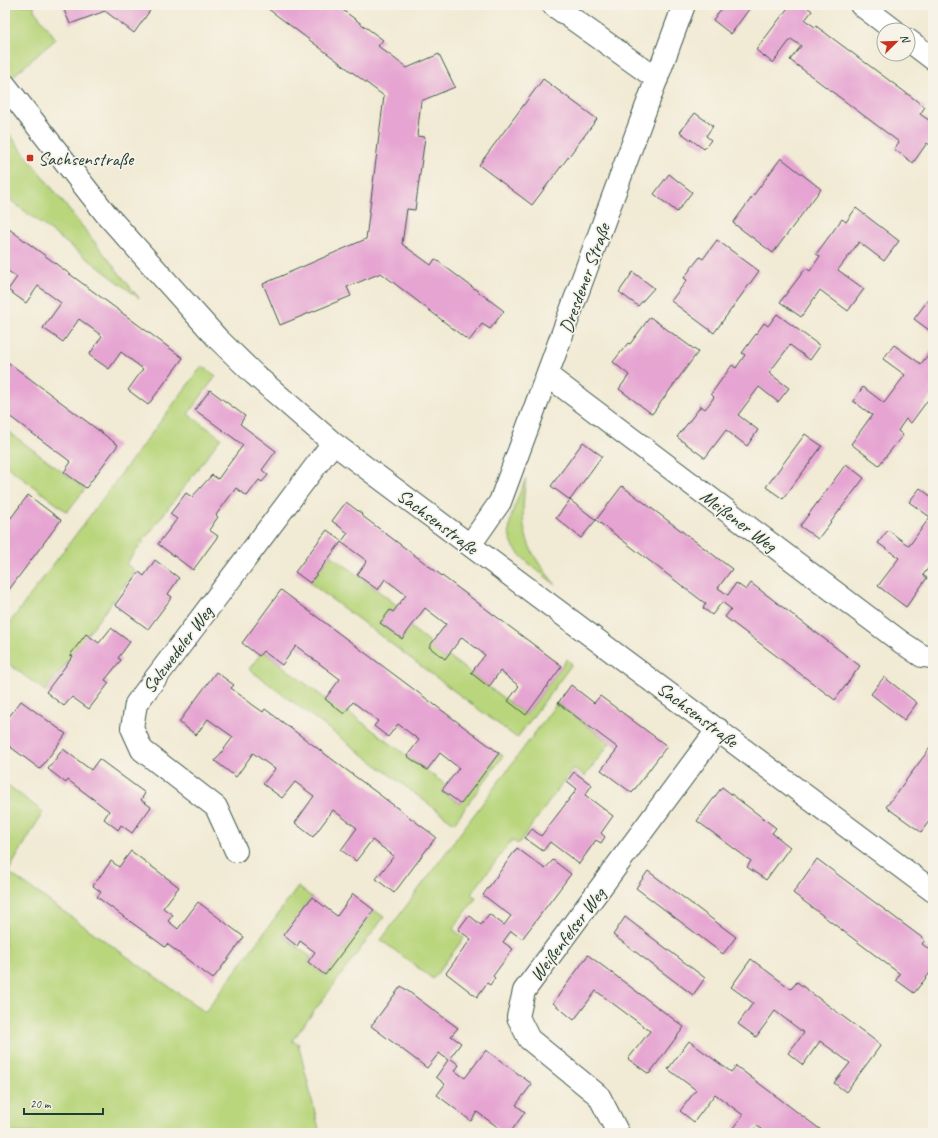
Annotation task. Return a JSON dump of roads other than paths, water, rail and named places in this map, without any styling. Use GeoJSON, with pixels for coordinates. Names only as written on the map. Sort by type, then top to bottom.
{"type":"FeatureCollection","features":[{"type":"Feature","properties":{"kind":"street"},"geometry":{"type":"LineString","coordinates":[[553,5],[657,79]]}},
{"type":"Feature","properties":{"kind":"street","name":"Dresdener Straße"},"geometry":{"type":"LineString","coordinates":[[470,544],[500,502],[684,5]]}},
{"type":"Feature","properties":{"kind":"street"},"geometry":{"type":"LineString","coordinates":[[861,5],[883,22]]}},
{"type":"Feature","properties":{"kind":"street"},"geometry":{"type":"LineString","coordinates":[[916,46],[933,59]]}},
{"type":"Feature","properties":{"kind":"street","name":"Sachsenstraße"},"geometry":{"type":"LineString","coordinates":[[5,85],[106,214],[218,339],[254,374],[333,443],[933,891]]}},
{"type":"Feature","properties":{"kind":"street","name":"Meißener Weg"},"geometry":{"type":"LineString","coordinates":[[548,375],[901,642],[922,656],[933,657]]}},
{"type":"Feature","properties":{"kind":"street","name":"Salzwedeler Weg"},"geometry":{"type":"LineString","coordinates":[[236,851],[216,807],[142,750],[132,728],[136,704],[333,443]]}},
{"type":"Feature","properties":{"kind":"street","name":"Weißenfelser Weg"},"geometry":{"type":"LineString","coordinates":[[618,1133],[599,1096],[529,1039],[518,1017],[524,991],[718,729]]}},
{"type":"Feature","properties":{"kind":"place","name":"Sachsenstraße"},"geometry":{"type":"Point","coordinates":[30,158]}}]}
